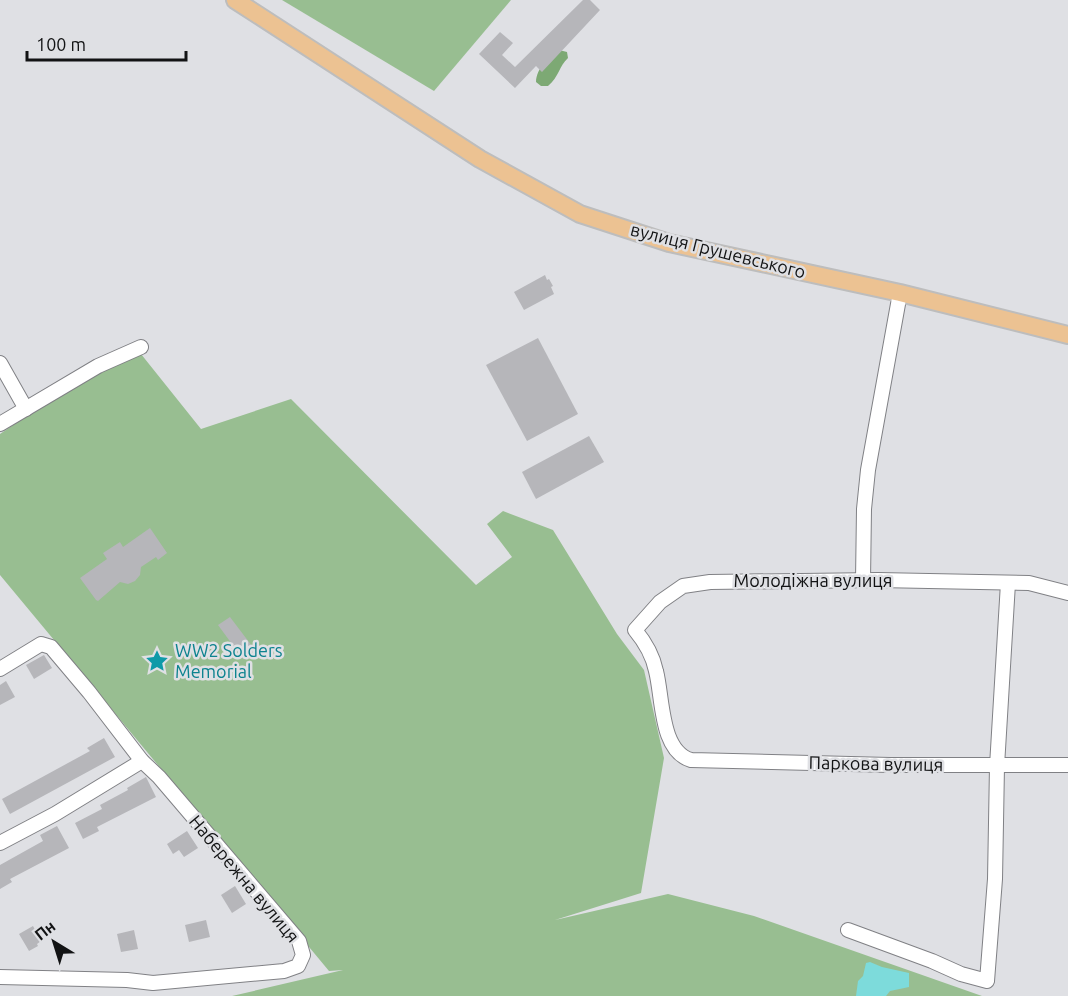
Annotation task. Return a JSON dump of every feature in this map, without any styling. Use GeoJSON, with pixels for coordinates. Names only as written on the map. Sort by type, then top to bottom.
{"type":"FeatureCollection","features":[{"type":"Feature","properties":{"kind":"main road","name":"вулиця Грушевського"},"geometry":{"type":"LineString","coordinates":[[235,0],[480,159],[580,214],[669,243],[900,293],[1068,335]]}},
{"type":"Feature","properties":{"kind":"street"},"geometry":{"type":"LineString","coordinates":[[862,580],[864,509],[868,470],[900,293]]}},
{"type":"Feature","properties":{"kind":"street"},"geometry":{"type":"LineString","coordinates":[[0,424],[98,366],[141,347]]}},
{"type":"Feature","properties":{"kind":"street"},"geometry":{"type":"LineString","coordinates":[[0,363],[26,408]]}},
{"type":"Feature","properties":{"kind":"street","name":"Молодіжна вулиця"},"geometry":{"type":"LineString","coordinates":[[685,758],[679,755],[670,740],[656,669],[645,641],[635,630],[660,602],[683,586],[710,582],[862,580],[1029,583],[1068,593]]}},
{"type":"Feature","properties":{"kind":"street"},"geometry":{"type":"LineString","coordinates":[[848,930],[961,974],[987,981],[995,879],[997,766],[1008,583]]}},
{"type":"Feature","properties":{"kind":"street"},"geometry":{"type":"LineString","coordinates":[[0,669],[41,644],[51,647],[142,761],[55,814],[0,843]]}},
{"type":"Feature","properties":{"kind":"street","name":"Паркова вулиця"},"geometry":{"type":"LineString","coordinates":[[685,758],[890,765],[1068,765]]}},
{"type":"Feature","properties":{"kind":"street","name":"Набережна вулиця"},"geometry":{"type":"LineString","coordinates":[[0,977],[127,980],[153,983],[284,971],[298,966],[303,955],[299,941],[159,777],[142,761]]}},
{"type":"Feature","properties":{"kind":"green space"},"geometry":{"type":"Polygon","coordinates":[[[282,0],[511,0],[434,91],[282,0]]]}},
{"type":"Feature","properties":{"kind":"green space"},"geometry":{"type":"Polygon","coordinates":[[[559,50],[567,52],[568,58],[552,83],[548,86],[541,86],[536,82],[538,72],[547,59],[559,50]]]}},
{"type":"Feature","properties":{"kind":"green space"},"geometry":{"type":"Polygon","coordinates":[[[141,354],[201,429],[291,399],[476,585],[512,557],[487,524],[503,511],[553,530],[617,634],[644,670],[664,758],[641,893],[555,920],[668,894],[754,916],[982,996],[232,996],[343,970],[329,971],[0,575],[0,434],[87,375],[141,354]]]}},
{"type":"Feature","properties":{"kind":"water"},"geometry":{"type":"Polygon","coordinates":[[[870,962],[909,973],[909,987],[890,991],[886,996],[856,996],[858,981],[863,976],[866,963],[870,962]]]}},
{"type":"Feature","properties":{"kind":"building"},"geometry":{"type":"Polygon","coordinates":[[[583,0],[590,0],[600,10],[542,72],[536,66],[515,88],[479,54],[500,32],[513,43],[502,55],[515,67],[583,0]]]}},
{"type":"Feature","properties":{"kind":"building"},"geometry":{"type":"Polygon","coordinates":[[[545,275],[553,286],[551,287],[554,294],[524,310],[514,292],[545,275]]]}},
{"type":"Feature","properties":{"kind":"building"},"geometry":{"type":"Polygon","coordinates":[[[538,338],[578,414],[527,441],[486,365],[538,338]]]}},
{"type":"Feature","properties":{"kind":"building"},"geometry":{"type":"Polygon","coordinates":[[[589,436],[604,462],[536,499],[522,472],[589,436]]]}},
{"type":"Feature","properties":{"kind":"building"},"geometry":{"type":"Polygon","coordinates":[[[150,528],[167,553],[158,560],[156,557],[141,567],[140,575],[135,581],[128,584],[120,582],[98,601],[96,600],[80,578],[107,559],[103,553],[120,542],[123,547],[150,528]]]}},
{"type":"Feature","properties":{"kind":"building"},"geometry":{"type":"Polygon","coordinates":[[[230,617],[255,650],[243,659],[218,625],[230,617]]]}},
{"type":"Feature","properties":{"kind":"building"},"geometry":{"type":"Polygon","coordinates":[[[44,655],[52,668],[34,679],[26,665],[44,655]]]}},
{"type":"Feature","properties":{"kind":"building"},"geometry":{"type":"Polygon","coordinates":[[[6,681],[15,697],[0,705],[0,685],[6,681]]]}},
{"type":"Feature","properties":{"kind":"building"},"geometry":{"type":"Polygon","coordinates":[[[104,738],[115,757],[10,814],[2,799],[90,751],[87,748],[104,738]]]}},
{"type":"Feature","properties":{"kind":"building"},"geometry":{"type":"Polygon","coordinates":[[[146,777],[156,797],[97,827],[99,831],[83,839],[75,823],[102,809],[100,805],[146,777]]]}},
{"type":"Feature","properties":{"kind":"building"},"geometry":{"type":"Polygon","coordinates":[[[57,826],[69,848],[10,879],[12,882],[0,889],[0,865],[43,841],[40,835],[57,826]]]}},
{"type":"Feature","properties":{"kind":"building"},"geometry":{"type":"Polygon","coordinates":[[[187,831],[198,848],[184,857],[179,850],[173,854],[167,844],[187,831]]]}},
{"type":"Feature","properties":{"kind":"building"},"geometry":{"type":"Polygon","coordinates":[[[235,886],[246,904],[232,913],[221,895],[235,886]]]}},
{"type":"Feature","properties":{"kind":"building"},"geometry":{"type":"Polygon","coordinates":[[[206,920],[210,937],[189,942],[185,925],[206,920]]]}},
{"type":"Feature","properties":{"kind":"building"},"geometry":{"type":"Polygon","coordinates":[[[33,926],[41,941],[37,944],[38,946],[29,951],[19,934],[33,926]]]}},
{"type":"Feature","properties":{"kind":"building"},"geometry":{"type":"Polygon","coordinates":[[[134,930],[138,949],[121,952],[117,934],[134,930]]]}},
{"type":"Feature","properties":{"kind":"place","name":"WW2 Solders Memorial"},"geometry":{"type":"Point","coordinates":[157,661]}}]}
